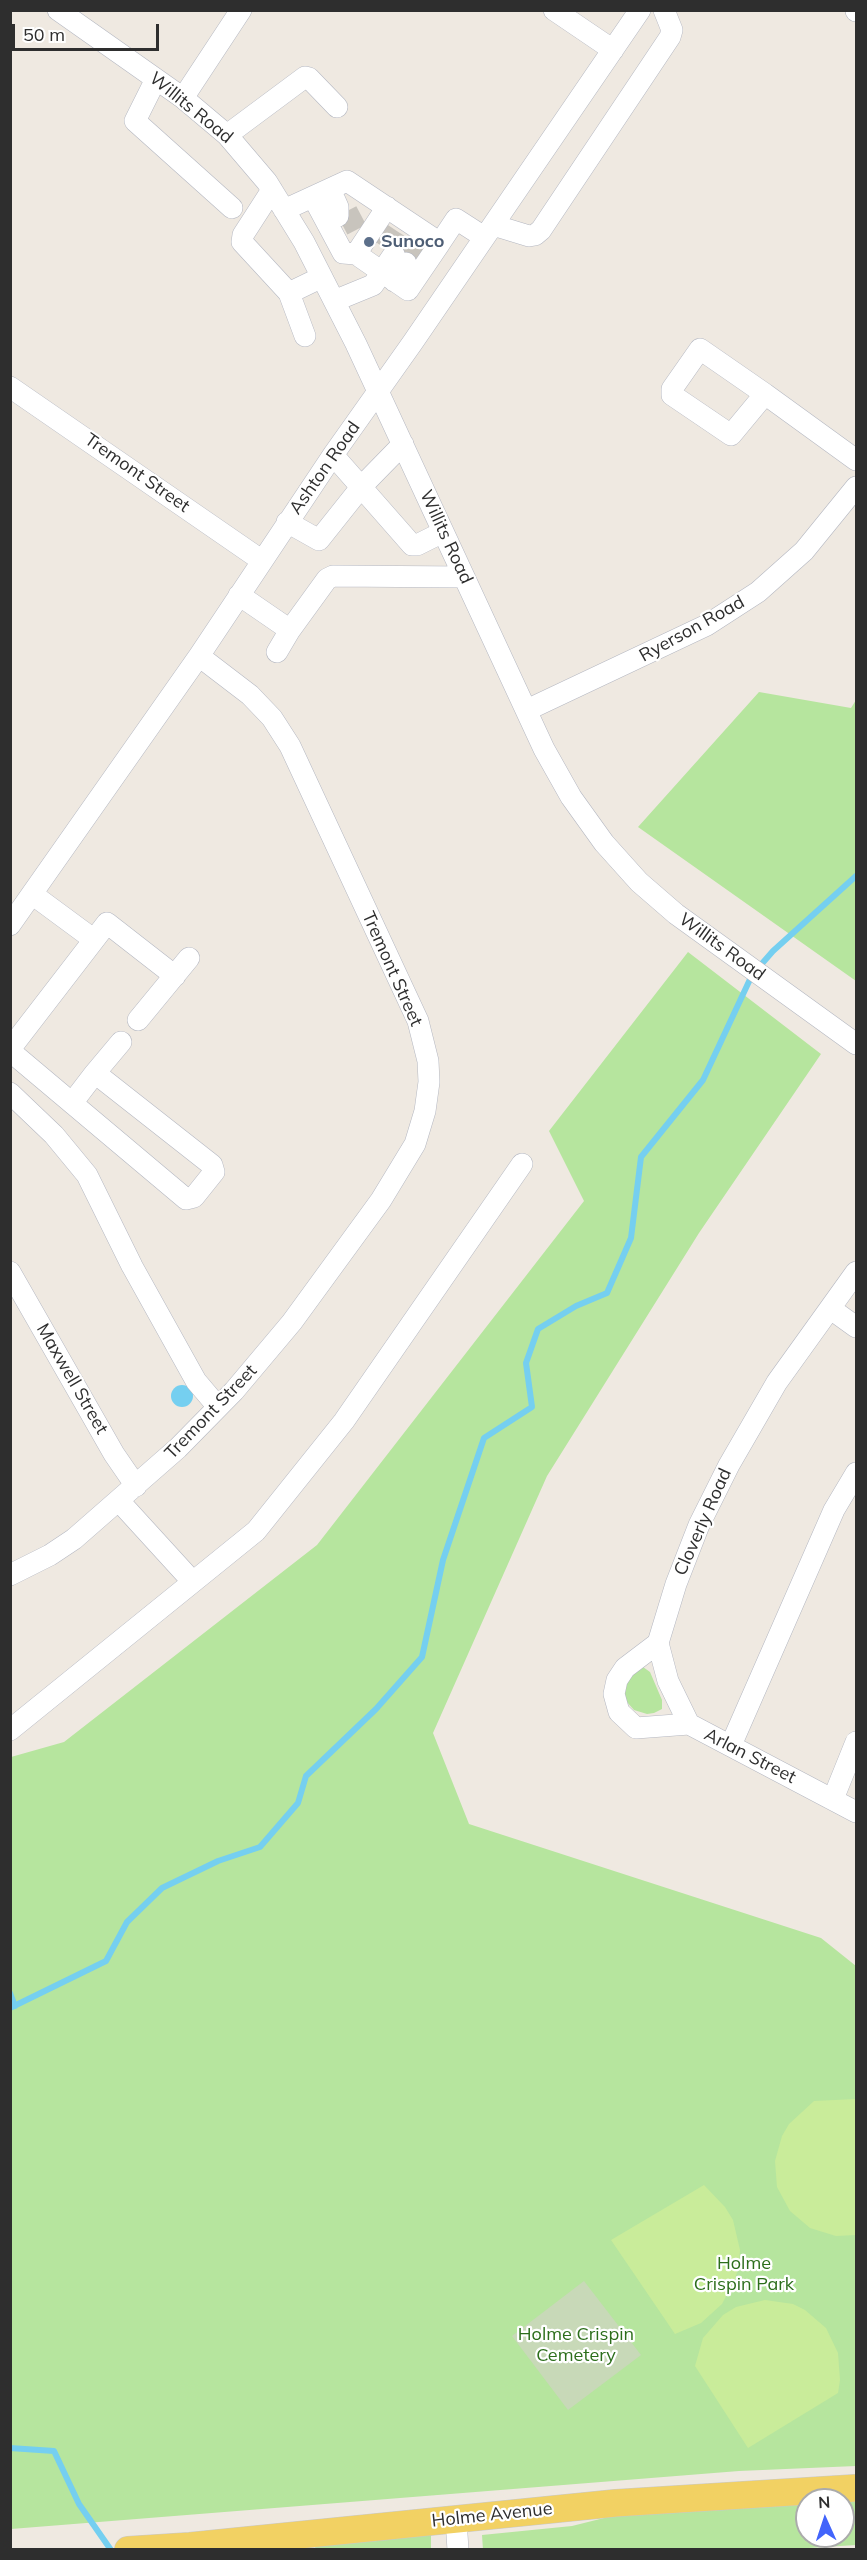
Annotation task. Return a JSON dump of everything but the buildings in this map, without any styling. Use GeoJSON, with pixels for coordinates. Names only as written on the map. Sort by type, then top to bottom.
{"type":"FeatureCollection","features":[{"type":"Feature","properties":{"kind":"main road","name":"Holme Avenue"},"geometry":{"type":"LineString","coordinates":[[128,2550],[190,2546],[616,2504],[856,2488]]}},
{"type":"Feature","properties":{"kind":"street","name":"Willits Road"},"geometry":{"type":"LineString","coordinates":[[58,10],[156,78],[227,135],[272,190],[322,277],[378,391],[526,710],[571,797],[604,843],[646,889],[676,914],[856,1044]]}},
{"type":"Feature","properties":{"kind":"street"},"geometry":{"type":"LineString","coordinates":[[183,98],[241,10]]}},
{"type":"Feature","properties":{"kind":"street","name":"Ashton Road"},"geometry":{"type":"LineString","coordinates":[[10,925],[199,656],[261,560],[640,10]]}},
{"type":"Feature","properties":{"kind":"street"},"geometry":{"type":"LineString","coordinates":[[334,301],[373,285],[376,257],[411,228],[456,219],[489,231],[536,235],[670,37],[672,30],[664,10]]}},
{"type":"Feature","properties":{"kind":"street"},"geometry":{"type":"LineString","coordinates":[[557,11],[613,50]]}},
{"type":"Feature","properties":{"kind":"street"},"geometry":{"type":"LineString","coordinates":[[227,135],[305,77],[309,78],[338,106]]}},
{"type":"Feature","properties":{"kind":"street"},"geometry":{"type":"LineString","coordinates":[[156,78],[135,121],[232,208]]}},
{"type":"Feature","properties":{"kind":"street"},"geometry":{"type":"LineString","coordinates":[[411,228],[347,181],[333,204],[343,253],[376,257],[436,309]]}},
{"type":"Feature","properties":{"kind":"street"},"geometry":{"type":"LineString","coordinates":[[272,190],[243,234],[242,242],[289,293],[305,336]]}},
{"type":"Feature","properties":{"kind":"street"},"geometry":{"type":"LineString","coordinates":[[284,210],[333,204]]}},
{"type":"Feature","properties":{"kind":"street"},"geometry":{"type":"LineString","coordinates":[[376,257],[411,228]]}},
{"type":"Feature","properties":{"kind":"street"},"geometry":{"type":"LineString","coordinates":[[289,293],[322,277]]}},
{"type":"Feature","properties":{"kind":"street","name":"Tremont Street"},"geometry":{"type":"LineString","coordinates":[[10,387],[261,560]]}},
{"type":"Feature","properties":{"kind":"street"},"geometry":{"type":"LineString","coordinates":[[765,394],[856,460]]}},
{"type":"Feature","properties":{"kind":"street"},"geometry":{"type":"LineString","coordinates":[[287,522],[319,540],[362,486],[403,444]]}},
{"type":"Feature","properties":{"kind":"street"},"geometry":{"type":"LineString","coordinates":[[333,455],[412,545],[417,545],[443,532]]}},
{"type":"Feature","properties":{"kind":"street","name":"Ryerson Road"},"geometry":{"type":"LineString","coordinates":[[526,710],[706,625],[758,592],[804,551],[856,487]]}},
{"type":"Feature","properties":{"kind":"street"},"geometry":{"type":"LineString","coordinates":[[277,652],[327,579],[333,576],[464,577]]}},
{"type":"Feature","properties":{"kind":"street"},"geometry":{"type":"LineString","coordinates":[[239,595],[290,630]]}},
{"type":"Feature","properties":{"kind":"street","name":"Tremont Street"},"geometry":{"type":"LineString","coordinates":[[10,1575],[50,1555],[74,1539],[178,1448],[218,1407],[292,1322],[381,1200],[415,1144],[425,1111],[429,1082],[428,1061],[418,1022],[290,746],[272,718],[250,695],[199,656]]}},
{"type":"Feature","properties":{"kind":"street"},"geometry":{"type":"LineString","coordinates":[[32,894],[93,939]]}},
{"type":"Feature","properties":{"kind":"street"},"geometry":{"type":"LineString","coordinates":[[95,1073],[212,1165],[213,1172],[194,1197],[186,1199],[10,1051],[104,924],[111,924],[175,976]]}},
{"type":"Feature","properties":{"kind":"street"},"geometry":{"type":"LineString","coordinates":[[138,1020],[189,958]]}},
{"type":"Feature","properties":{"kind":"street"},"geometry":{"type":"LineString","coordinates":[[72,1102],[121,1042]]}},
{"type":"Feature","properties":{"kind":"street"},"geometry":{"type":"LineString","coordinates":[[10,1094],[54,1135],[87,1175],[132,1266],[196,1381],[218,1407]]}},
{"type":"Feature","properties":{"kind":"street"},"geometry":{"type":"LineString","coordinates":[[10,1730],[256,1531],[337,1431],[522,1164]]}},
{"type":"Feature","properties":{"kind":"street","name":"Maxwell Street"},"geometry":{"type":"LineString","coordinates":[[10,1272],[114,1454],[136,1485]]}},
{"type":"Feature","properties":{"kind":"street","name":"Cloverly Road"},"geometry":{"type":"LineString","coordinates":[[658,1643],[676,1584],[699,1525],[729,1465],[777,1382],[856,1272]]}},
{"type":"Feature","properties":{"kind":"street"},"geometry":{"type":"LineString","coordinates":[[831,1309],[856,1327]]}},
{"type":"Feature","properties":{"kind":"street"},"geometry":{"type":"LineString","coordinates":[[731,1745],[829,1520],[856,1473]]}},
{"type":"Feature","properties":{"kind":"street"},"geometry":{"type":"LineString","coordinates":[[119,1501],[192,1581]]}},
{"type":"Feature","properties":{"kind":"street"},"geometry":{"type":"LineString","coordinates":[[658,1643],[625,1668],[617,1680],[614,1694],[619,1712],[636,1728],[689,1724]]}},
{"type":"Feature","properties":{"kind":"street","name":"Arlan Street"},"geometry":{"type":"LineString","coordinates":[[658,1643],[668,1680],[689,1724],[856,1812]]}},
{"type":"Feature","properties":{"kind":"street"},"geometry":{"type":"LineString","coordinates":[[832,1799],[856,1742]]}},
{"type":"Feature","properties":{"kind":"street"},"geometry":{"type":"LineString","coordinates":[[456,2519],[458,2550]]}},
{"type":"Feature","properties":{"kind":"green space"},"geometry":{"type":"Polygon","coordinates":[[[759,692],[851,708],[856,700],[856,981],[638,827],[759,692]]]}},
{"type":"Feature","properties":{"kind":"green space","name":"Holme Crispin Park"},"geometry":{"type":"Polygon","coordinates":[[[688,952],[821,1054],[699,1233],[547,1476],[433,1733],[469,1824],[821,1938],[856,1966],[856,2466],[739,2471],[11,2529],[11,1757],[64,1742],[317,1545],[584,1201],[549,1131],[688,952]]]}},
{"type":"Feature","properties":{"kind":"green space"},"geometry":{"type":"Polygon","coordinates":[[[643,1667],[650,1672],[662,1700],[662,1709],[654,1713],[647,1714],[634,1710],[626,1701],[624,1686],[626,1679],[643,1667]]]}},
{"type":"Feature","properties":{"kind":"green space"},"geometry":{"type":"Polygon","coordinates":[[[856,2099],[856,2235],[836,2236],[810,2228],[790,2211],[777,2187],[775,2161],[782,2136],[789,2124],[814,2101],[856,2099]]]}},
{"type":"Feature","properties":{"kind":"green space"},"geometry":{"type":"Polygon","coordinates":[[[704,2185],[725,2207],[733,2220],[740,2250],[739,2265],[735,2279],[722,2304],[701,2323],[675,2334],[611,2240],[704,2185]]]}},
{"type":"Feature","properties":{"kind":"green space","name":"Holme Crispin Cemetery"},"geometry":{"type":"Polygon","coordinates":[[[584,2281],[641,2355],[568,2410],[512,2336],[584,2281]]]}},
{"type":"Feature","properties":{"kind":"green space"},"geometry":{"type":"Polygon","coordinates":[[[765,2300],[793,2304],[805,2310],[826,2328],[838,2353],[840,2380],[838,2393],[748,2448],[695,2366],[703,2338],[723,2315],[736,2307],[765,2300]]]}},
{"type":"Feature","properties":{"kind":"green space"},"geometry":{"type":"Polygon","coordinates":[[[855,2500],[856,2500],[855,2545],[855,2500]]]}},
{"type":"Feature","properties":{"kind":"green space"},"geometry":{"type":"Polygon","coordinates":[[[795,2503],[795,2548],[809,2548],[777,2550],[483,2550],[482,2535],[572,2526],[628,2512],[795,2503]]]}},
{"type":"Feature","properties":{"kind":"green space"},"geometry":{"type":"Polygon","coordinates":[[[431,2531],[431,2549],[316,2549],[313,2543],[431,2531]]]}},
{"type":"Feature","properties":{"kind":"water"},"geometry":{"type":"Polygon","coordinates":[[[182,1385],[190,1388],[193,1396],[190,1404],[182,1407],[174,1404],[171,1396],[174,1388],[182,1385]]]}},
{"type":"Feature","properties":{"kind":"waterway"},"geometry":{"type":"LineString","coordinates":[[10,2008],[106,1961],[127,1922],[162,1888],[218,1861],[260,1847],[298,1803],[306,1776],[376,1709],[422,1657],[443,1560],[484,1438],[532,1407],[526,1363],[538,1329],[576,1306],[607,1293],[631,1238],[641,1157],[703,1080],[752,975],[773,951],[856,876]]}},
{"type":"Feature","properties":{"kind":"waterway"},"geometry":{"type":"LineString","coordinates":[[10,1993],[15,2006]]}},
{"type":"Feature","properties":{"kind":"waterway"},"geometry":{"type":"LineString","coordinates":[[10,2448],[54,2451],[79,2504],[111,2550]]}},
{"type":"Feature","properties":{"kind":"tunnel"},"geometry":{"type":"LineString","coordinates":[[347,211],[359,234]]}},
{"type":"Feature","properties":{"kind":"tunnel"},"geometry":{"type":"LineString","coordinates":[[380,245],[395,223]]}},
{"type":"Feature","properties":{"kind":"tunnel"},"geometry":{"type":"LineString","coordinates":[[394,254],[408,232]]}},
{"type":"Feature","properties":{"kind":"tunnel"},"geometry":{"type":"LineString","coordinates":[[406,263],[421,241]]}},
{"type":"Feature","properties":{"kind":"place","name":"Sunoco"},"geometry":{"type":"Point","coordinates":[369,242]}}]}
